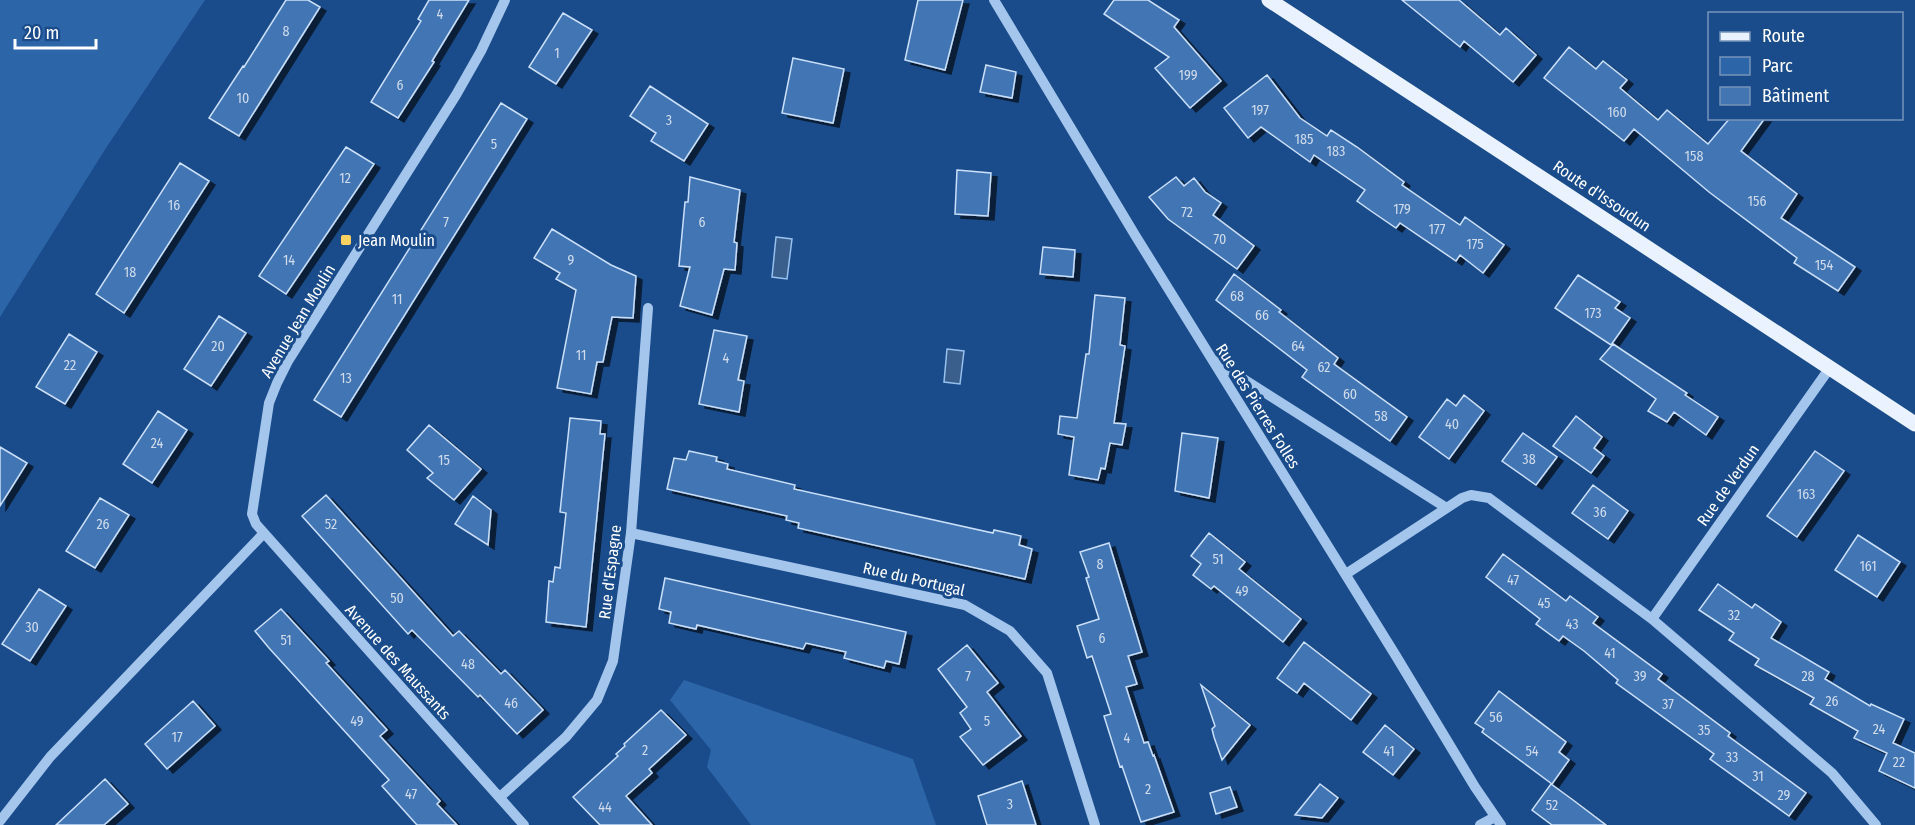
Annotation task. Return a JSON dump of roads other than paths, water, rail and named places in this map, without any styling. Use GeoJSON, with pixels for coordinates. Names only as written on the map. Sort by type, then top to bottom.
{"type":"FeatureCollection","features":[{"type":"Feature","properties":{"kind":"main road","name":"Route d'Issoudun"},"geometry":{"type":"LineString","coordinates":[[1269,0],[1915,424]]}},
{"type":"Feature","properties":{"kind":"street","name":"Avenue Jean Moulin"},"geometry":{"type":"LineString","coordinates":[[253,517],[252,510],[269,403],[277,383],[456,95],[506,0]]}},
{"type":"Feature","properties":{"kind":"street","name":"Rue des Pierres Folles"},"geometry":{"type":"LineString","coordinates":[[994,0],[1498,821]]}},
{"type":"Feature","properties":{"kind":"street","name":"Rue d'Espagne"},"geometry":{"type":"LineString","coordinates":[[500,797],[566,737],[597,700],[613,661],[631,533],[648,308]]}},
{"type":"Feature","properties":{"kind":"street"},"geometry":{"type":"LineString","coordinates":[[1212,358],[1445,507]]}},
{"type":"Feature","properties":{"kind":"street","name":"Rue de Verdun"},"geometry":{"type":"LineString","coordinates":[[1652,619],[1829,369]]}},
{"type":"Feature","properties":{"kind":"street"},"geometry":{"type":"LineString","coordinates":[[1346,574],[1445,507],[1471,495],[1489,498],[1652,619],[1832,773],[1876,825]]}},
{"type":"Feature","properties":{"kind":"street","name":"Avenue des Maussants"},"geometry":{"type":"LineString","coordinates":[[253,517],[256,524],[524,825]]}},
{"type":"Feature","properties":{"kind":"street"},"geometry":{"type":"LineString","coordinates":[[6,825],[0,820],[50,757],[264,533]]}},
{"type":"Feature","properties":{"kind":"street","name":"Rue du Portugal"},"geometry":{"type":"LineString","coordinates":[[631,533],[965,604],[1010,631],[1047,673],[1095,825]]}},
{"type":"Feature","properties":{"kind":"street"},"geometry":{"type":"LineString","coordinates":[[1480,825],[1498,821]]}},
{"type":"Feature","properties":{"kind":"place","name":"Jean Moulin"},"geometry":{"type":"Point","coordinates":[346,240]}}]}
